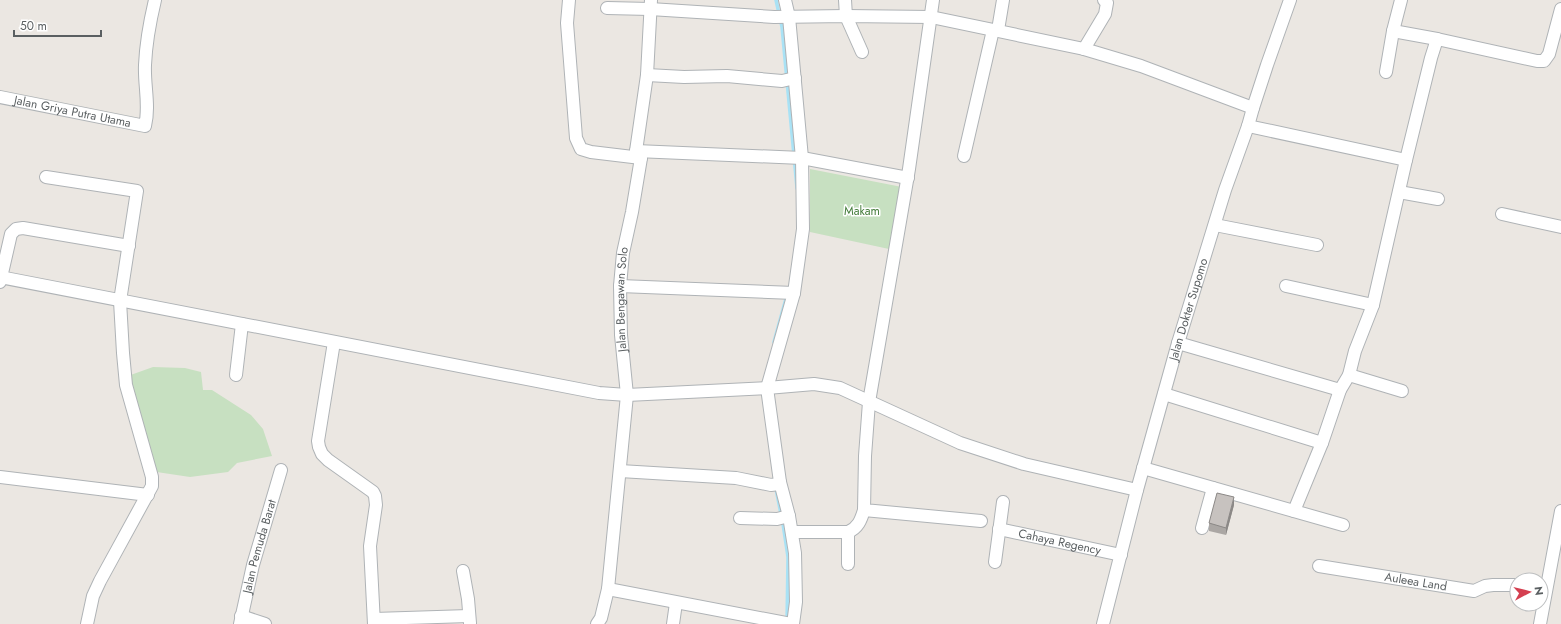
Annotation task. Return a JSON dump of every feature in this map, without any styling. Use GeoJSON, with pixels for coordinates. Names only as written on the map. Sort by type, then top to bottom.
{"type":"FeatureCollection","features":[{"type":"Feature","properties":{"kind":"street","name":"Jalan Griya Putra Utama"},"geometry":{"type":"LineString","coordinates":[[0,98],[144,126],[147,116],[145,81],[146,42],[155,0]]}},
{"type":"Feature","properties":{"kind":"street"},"geometry":{"type":"LineString","coordinates":[[568,0],[566,23],[576,138],[581,149],[591,152],[638,154],[796,158],[908,178]]}},
{"type":"Feature","properties":{"kind":"street"},"geometry":{"type":"LineString","coordinates":[[608,589],[789,624],[796,602],[795,553],[792,532],[783,517],[777,484],[767,388],[790,293],[803,228],[782,17],[785,0]]}},
{"type":"Feature","properties":{"kind":"street"},"geometry":{"type":"LineString","coordinates":[[845,0],[846,16],[862,52]]}},
{"type":"Feature","properties":{"kind":"street"},"geometry":{"type":"LineString","coordinates":[[792,532],[848,532],[857,526],[864,510],[865,456],[869,402],[908,178],[933,0]]}},
{"type":"Feature","properties":{"kind":"street"},"geometry":{"type":"LineString","coordinates":[[964,156],[1003,0]]}},
{"type":"Feature","properties":{"kind":"street","name":"Jalan Dokter Supomo"},"geometry":{"type":"LineString","coordinates":[[1103,624],[1178,343],[1225,190],[1290,0]]}},
{"type":"Feature","properties":{"kind":"street"},"geometry":{"type":"LineString","coordinates":[[1386,72],[1393,31],[1401,0]]}},
{"type":"Feature","properties":{"kind":"street"},"geometry":{"type":"LineString","coordinates":[[1084,49],[1105,14],[1106,1]]}},
{"type":"Feature","properties":{"kind":"street"},"geometry":{"type":"LineString","coordinates":[[607,8],[650,4],[782,17],[931,17],[1084,49],[1141,66],[1252,108]]}},
{"type":"Feature","properties":{"kind":"street","name":"Jalan Bengawan Solo"},"geometry":{"type":"LineString","coordinates":[[597,624],[608,589],[627,395],[620,286],[623,253],[632,212],[647,75],[650,4]]}},
{"type":"Feature","properties":{"kind":"street"},"geometry":{"type":"LineString","coordinates":[[1393,31],[1537,61],[1544,61],[1549,54],[1561,9]]}},
{"type":"Feature","properties":{"kind":"street"},"geometry":{"type":"LineString","coordinates":[[1294,511],[1322,442],[1340,390],[1349,375],[1355,351],[1373,305],[1406,160],[1437,39]]}},
{"type":"Feature","properties":{"kind":"street"},"geometry":{"type":"LineString","coordinates":[[647,75],[684,77],[727,76],[789,79]]}},
{"type":"Feature","properties":{"kind":"street"},"geometry":{"type":"LineString","coordinates":[[1248,126],[1406,160]]}},
{"type":"Feature","properties":{"kind":"street"},"geometry":{"type":"LineString","coordinates":[[46,177],[137,191],[120,301],[122,352],[126,385],[152,477],[152,486],[148,495],[139,507],[100,581],[86,624]]}},
{"type":"Feature","properties":{"kind":"street"},"geometry":{"type":"LineString","coordinates":[[1399,192],[1438,199]]}},
{"type":"Feature","properties":{"kind":"street"},"geometry":{"type":"LineString","coordinates":[[1502,214],[1561,227]]}},
{"type":"Feature","properties":{"kind":"street"},"geometry":{"type":"LineString","coordinates":[[1215,225],[1317,245]]}},
{"type":"Feature","properties":{"kind":"street"},"geometry":{"type":"LineString","coordinates":[[129,246],[27,229],[16,229],[10,234],[0,279],[599,393],[627,395],[767,388],[814,384],[840,388],[960,443],[1024,464],[1138,490]]}},
{"type":"Feature","properties":{"kind":"street"},"geometry":{"type":"LineString","coordinates":[[620,286],[790,293]]}},
{"type":"Feature","properties":{"kind":"street"},"geometry":{"type":"LineString","coordinates":[[1286,286],[1373,305]]}},
{"type":"Feature","properties":{"kind":"street"},"geometry":{"type":"LineString","coordinates":[[236,374],[242,324]]}},
{"type":"Feature","properties":{"kind":"street"},"geometry":{"type":"LineString","coordinates":[[334,342],[320,422],[319,447],[322,454],[328,460],[373,492],[375,496],[376,505],[370,546],[374,622],[469,620],[468,599],[463,571]]}},
{"type":"Feature","properties":{"kind":"street"},"geometry":{"type":"LineString","coordinates":[[1178,343],[1340,390]]}},
{"type":"Feature","properties":{"kind":"street"},"geometry":{"type":"LineString","coordinates":[[1349,375],[1402,391]]}},
{"type":"Feature","properties":{"kind":"street"},"geometry":{"type":"LineString","coordinates":[[1164,394],[1322,442]]}},
{"type":"Feature","properties":{"kind":"street"},"geometry":{"type":"LineString","coordinates":[[1144,468],[1342,526]]}},
{"type":"Feature","properties":{"kind":"street","name":"Jalan Pemuda Barat"},"geometry":{"type":"LineString","coordinates":[[240,620],[258,547],[281,470]]}},
{"type":"Feature","properties":{"kind":"street"},"geometry":{"type":"LineString","coordinates":[[620,471],[736,478],[777,484]]}},
{"type":"Feature","properties":{"kind":"street"},"geometry":{"type":"LineString","coordinates":[[0,477],[148,495]]}},
{"type":"Feature","properties":{"kind":"street"},"geometry":{"type":"LineString","coordinates":[[1202,528],[1213,488]]}},
{"type":"Feature","properties":{"kind":"street"},"geometry":{"type":"LineString","coordinates":[[995,562],[1003,502]]}},
{"type":"Feature","properties":{"kind":"street"},"geometry":{"type":"LineString","coordinates":[[864,510],[981,521]]}},
{"type":"Feature","properties":{"kind":"street"},"geometry":{"type":"LineString","coordinates":[[1547,572],[1561,511]]}},
{"type":"Feature","properties":{"kind":"street"},"geometry":{"type":"LineString","coordinates":[[740,518],[783,517]]}},
{"type":"Feature","properties":{"kind":"street","name":"Cahaya Regency"},"geometry":{"type":"LineString","coordinates":[[999,529],[1121,555]]}},
{"type":"Feature","properties":{"kind":"street"},"geometry":{"type":"LineString","coordinates":[[848,532],[848,564]]}},
{"type":"Feature","properties":{"kind":"street","name":"Auleea Land"},"geometry":{"type":"LineString","coordinates":[[1319,566],[1474,591],[1485,586],[1509,586]]}},
{"type":"Feature","properties":{"kind":"street"},"geometry":{"type":"LineString","coordinates":[[673,624],[676,603]]}},
{"type":"Feature","properties":{"kind":"street"},"geometry":{"type":"LineString","coordinates":[[1540,624],[1541,612]]}},
{"type":"Feature","properties":{"kind":"street"},"geometry":{"type":"LineString","coordinates":[[240,620],[265,624]]}},
{"type":"Feature","properties":{"kind":"green space","name":"Makam"},"geometry":{"type":"Polygon","coordinates":[[[810,169],[902,187],[889,249],[810,232],[810,169]]]}},
{"type":"Feature","properties":{"kind":"green space"},"geometry":{"type":"Polygon","coordinates":[[[153,367],[185,368],[201,372],[203,390],[212,390],[251,415],[263,429],[272,456],[237,463],[228,472],[190,477],[150,471],[125,377],[153,367]]]}},
{"type":"Feature","properties":{"kind":"building"},"geometry":{"type":"Polygon","coordinates":[[[1217,493],[1234,497],[1226,528],[1209,523],[1217,493]]]}},
{"type":"Feature","properties":{"kind":"waterway"},"geometry":{"type":"LineString","coordinates":[[776,0],[782,27],[797,188]]}},
{"type":"Feature","properties":{"kind":"waterway"},"geometry":{"type":"LineString","coordinates":[[774,342],[787,295]]}},
{"type":"Feature","properties":{"kind":"waterway"},"geometry":{"type":"LineString","coordinates":[[776,489],[788,557],[787,622]]}}]}
